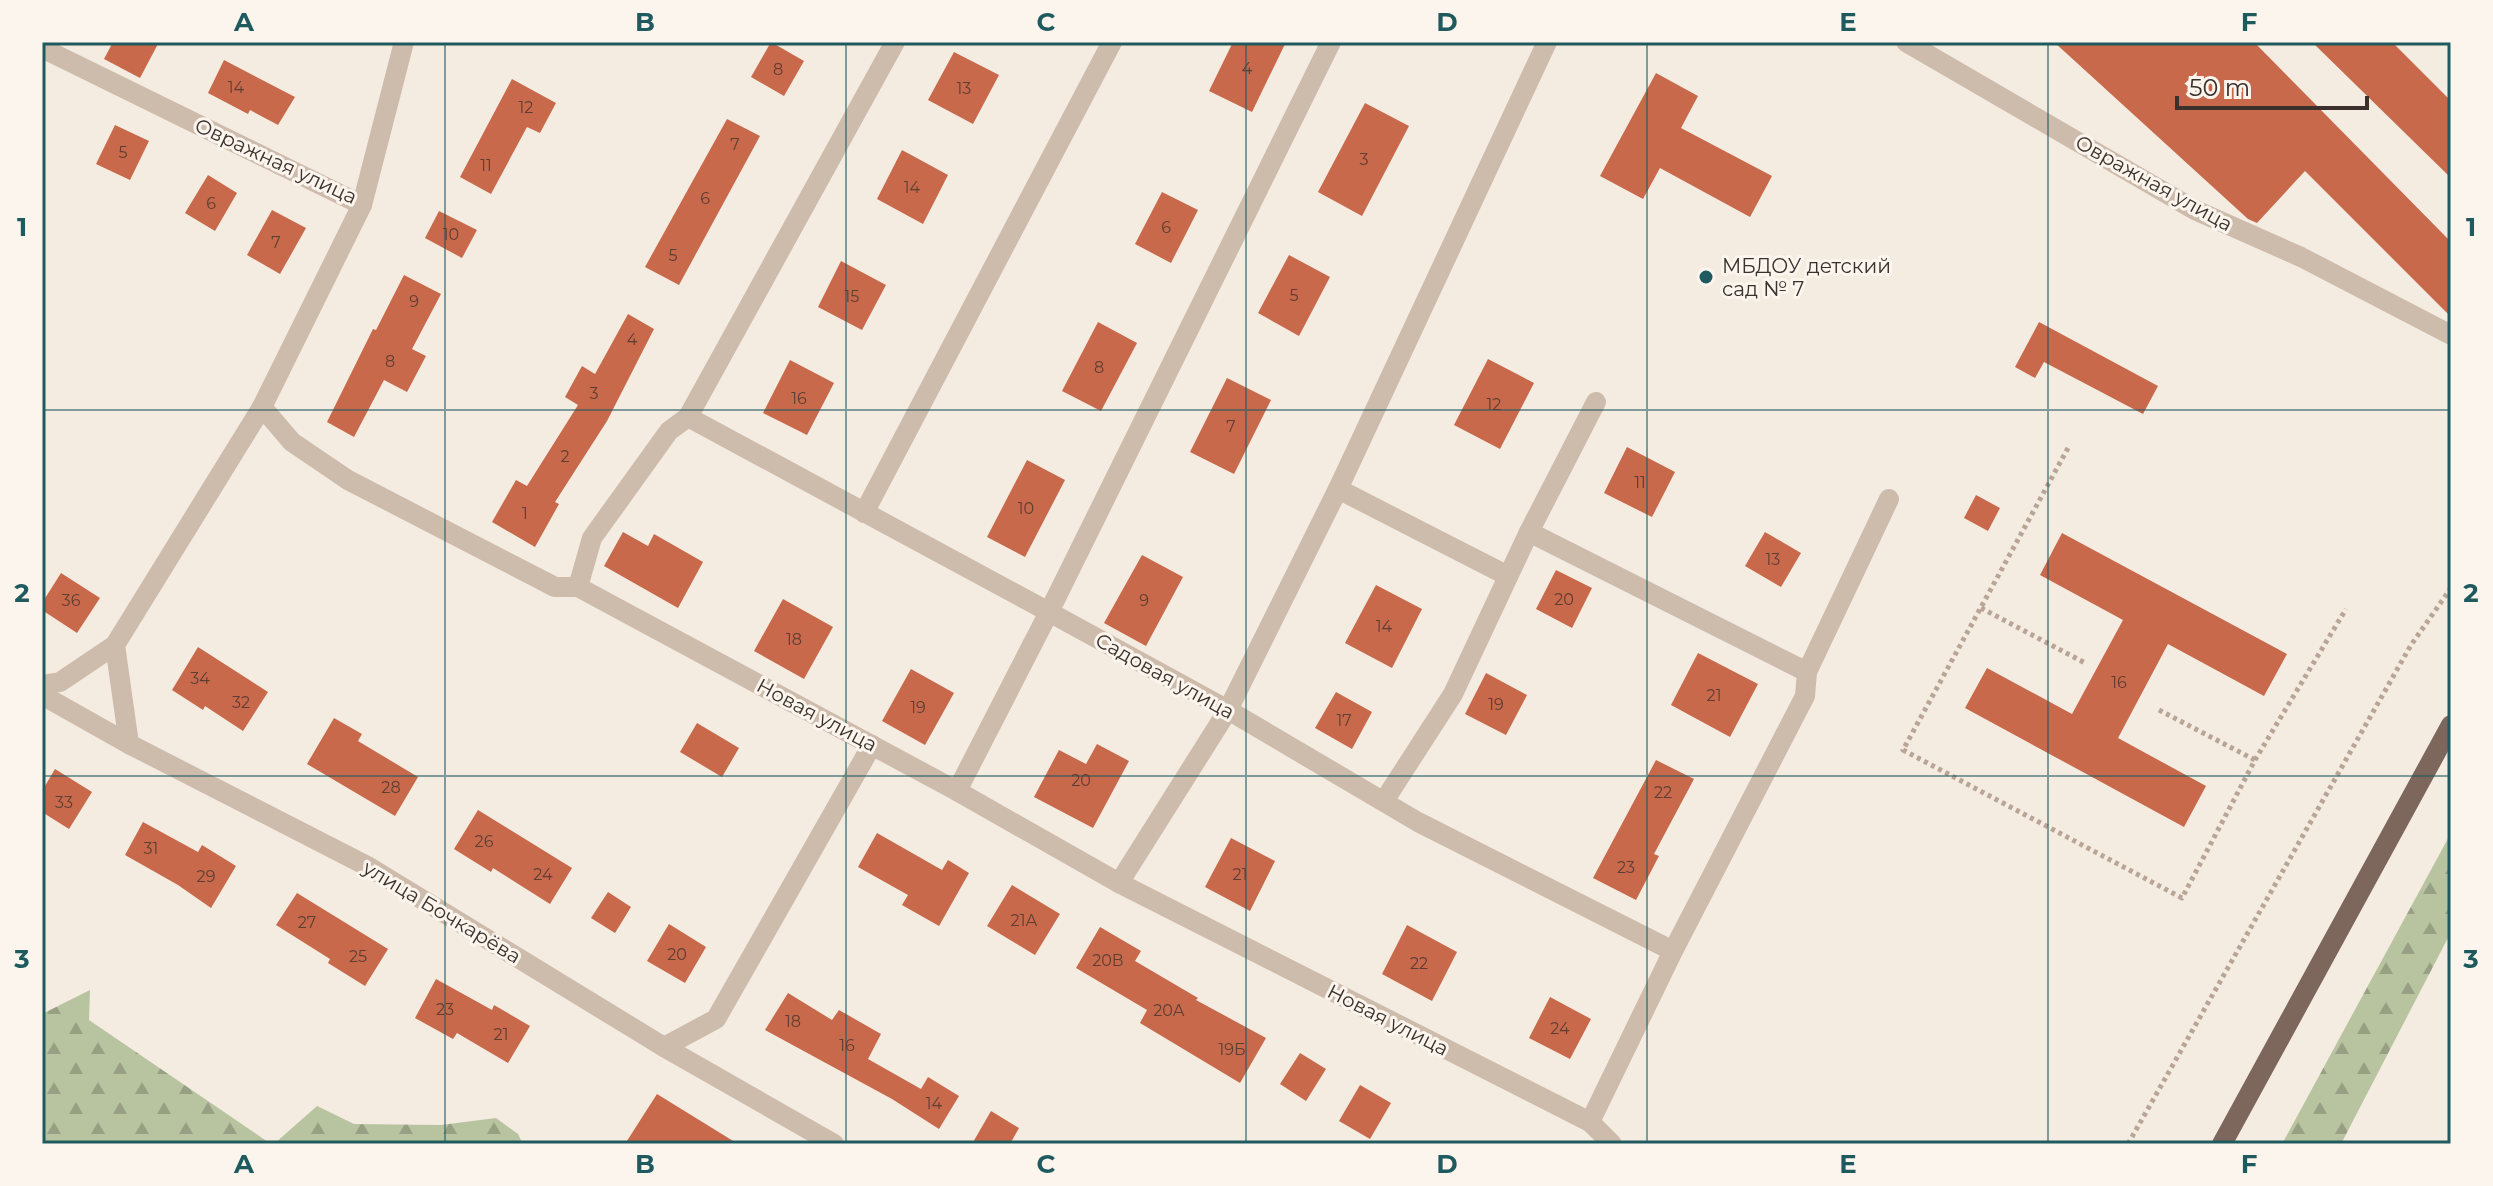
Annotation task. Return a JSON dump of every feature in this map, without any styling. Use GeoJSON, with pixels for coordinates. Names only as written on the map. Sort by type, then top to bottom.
{"type":"FeatureCollection","features":[{"type":"Feature","properties":{"kind":"main road"},"geometry":{"type":"LineString","coordinates":[[2222,1144],[2451,725]]}},
{"type":"Feature","properties":{"kind":"street","name":"Овражная улица"},"geometry":{"type":"LineString","coordinates":[[42,48],[362,205],[404,42]]}},
{"type":"Feature","properties":{"kind":"street"},"geometry":{"type":"LineString","coordinates":[[578,587],[592,538],[669,431],[688,417],[895,42]]}},
{"type":"Feature","properties":{"kind":"street"},"geometry":{"type":"LineString","coordinates":[[864,513],[1112,42]]}},
{"type":"Feature","properties":{"kind":"street"},"geometry":{"type":"LineString","coordinates":[[957,791],[1331,42]]}},
{"type":"Feature","properties":{"kind":"street"},"geometry":{"type":"LineString","coordinates":[[1119,883],[1228,710],[1338,489],[1547,42]]}},
{"type":"Feature","properties":{"kind":"street","name":"Овражная улица"},"geometry":{"type":"LineString","coordinates":[[1906,42],[2195,210],[2301,257],[2451,335]]}},
{"type":"Feature","properties":{"kind":"street"},"geometry":{"type":"LineString","coordinates":[[42,685],[60,682],[115,645],[262,407],[362,205]]}},
{"type":"Feature","properties":{"kind":"street"},"geometry":{"type":"LineString","coordinates":[[1384,801],[1453,694],[1529,532],[1596,402]]}},
{"type":"Feature","properties":{"kind":"street","name":"Новая улица"},"geometry":{"type":"LineString","coordinates":[[262,407],[292,442],[348,480],[555,587],[578,587],[957,791],[1119,883],[1590,1122],[1612,1144]]}},
{"type":"Feature","properties":{"kind":"street","name":"Садовая улица"},"geometry":{"type":"LineString","coordinates":[[688,417],[1228,710],[1418,822],[1673,951]]}},
{"type":"Feature","properties":{"kind":"street"},"geometry":{"type":"LineString","coordinates":[[1338,489],[1508,576]]}},
{"type":"Feature","properties":{"kind":"street"},"geometry":{"type":"LineString","coordinates":[[1590,1122],[1673,951],[1805,696],[1807,672],[1889,499]]}},
{"type":"Feature","properties":{"kind":"street"},"geometry":{"type":"LineString","coordinates":[[1529,532],[1807,672]]}},
{"type":"Feature","properties":{"kind":"street"},"geometry":{"type":"LineString","coordinates":[[115,645],[129,744]]}},
{"type":"Feature","properties":{"kind":"street","name":"улица Бочкарёва"},"geometry":{"type":"LineString","coordinates":[[42,695],[129,744],[369,867],[664,1047],[834,1144]]}},
{"type":"Feature","properties":{"kind":"street"},"geometry":{"type":"LineString","coordinates":[[664,1047],[716,1019],[872,745]]}},
{"type":"Feature","properties":{"kind":"path"},"geometry":{"type":"LineString","coordinates":[[2068,448],[1903,750],[2182,898],[2255,760],[2346,609]]}},
{"type":"Feature","properties":{"kind":"path"},"geometry":{"type":"LineString","coordinates":[[2128,1144],[2411,645],[2451,588]]}},
{"type":"Feature","properties":{"kind":"path"},"geometry":{"type":"LineString","coordinates":[[1981,608],[2087,664]]}},
{"type":"Feature","properties":{"kind":"path"},"geometry":{"type":"LineString","coordinates":[[2159,710],[2255,760]]}},
{"type":"Feature","properties":{"kind":"green space"},"geometry":{"type":"Polygon","coordinates":[[[2451,833],[2451,932],[2341,1144],[2282,1144],[2451,833]]]}},
{"type":"Feature","properties":{"kind":"green space"},"geometry":{"type":"Polygon","coordinates":[[[90,990],[89,1020],[271,1144],[42,1144],[42,1014],[90,990]]]}},
{"type":"Feature","properties":{"kind":"green space"},"geometry":{"type":"Polygon","coordinates":[[[317,1106],[354,1124],[441,1125],[496,1118],[518,1134],[523,1144],[274,1144],[317,1106]]]}},
{"type":"Feature","properties":{"kind":"building"},"geometry":{"type":"Polygon","coordinates":[[[113,42],[159,42],[140,78],[104,59],[113,42]]]}},
{"type":"Feature","properties":{"kind":"building"},"geometry":{"type":"Polygon","coordinates":[[[771,42],[804,61],[784,96],[751,77],[771,42]]]}},
{"type":"Feature","properties":{"kind":"building"},"geometry":{"type":"Polygon","coordinates":[[[1233,42],[1286,42],[1252,112],[1209,91],[1233,42]]]}},
{"type":"Feature","properties":{"kind":"building"},"geometry":{"type":"Polygon","coordinates":[[[2054,42],[2254,42],[2451,242],[2451,317],[2305,171],[2257,223],[2248,219],[2054,42]]]}},
{"type":"Feature","properties":{"kind":"building"},"geometry":{"type":"Polygon","coordinates":[[[2312,42],[2392,42],[2451,101],[2451,178],[2312,42]]]}},
{"type":"Feature","properties":{"kind":"building"},"geometry":{"type":"Polygon","coordinates":[[[954,52],[999,75],[973,124],[928,100],[954,52]]]}},
{"type":"Feature","properties":{"kind":"building"},"geometry":{"type":"Polygon","coordinates":[[[224,60],[295,97],[278,125],[250,110],[248,114],[208,93],[224,60]]]}},
{"type":"Feature","properties":{"kind":"building"},"geometry":{"type":"Polygon","coordinates":[[[1656,73],[1698,96],[1681,128],[1772,176],[1750,217],[1660,168],[1643,199],[1600,176],[1656,73]]]}},
{"type":"Feature","properties":{"kind":"building"},"geometry":{"type":"Polygon","coordinates":[[[512,79],[556,103],[540,133],[527,127],[491,194],[460,177],[512,79]]]}},
{"type":"Feature","properties":{"kind":"building"},"geometry":{"type":"Polygon","coordinates":[[[1365,103],[1409,126],[1362,216],[1318,192],[1365,103]]]}},
{"type":"Feature","properties":{"kind":"building"},"geometry":{"type":"Polygon","coordinates":[[[727,119],[760,136],[679,285],[645,267],[727,119]]]}},
{"type":"Feature","properties":{"kind":"building"},"geometry":{"type":"Polygon","coordinates":[[[115,125],[149,141],[130,180],[96,164],[115,125]]]}},
{"type":"Feature","properties":{"kind":"building"},"geometry":{"type":"Polygon","coordinates":[[[902,150],[948,175],[923,224],[877,199],[902,150]]]}},
{"type":"Feature","properties":{"kind":"building"},"geometry":{"type":"Polygon","coordinates":[[[208,175],[237,193],[215,231],[185,213],[208,175]]]}},
{"type":"Feature","properties":{"kind":"building"},"geometry":{"type":"Polygon","coordinates":[[[1162,192],[1198,210],[1171,263],[1135,244],[1162,192]]]}},
{"type":"Feature","properties":{"kind":"building"},"geometry":{"type":"Polygon","coordinates":[[[272,210],[306,228],[280,274],[247,255],[272,210]]]}},
{"type":"Feature","properties":{"kind":"building"},"geometry":{"type":"Polygon","coordinates":[[[439,211],[477,230],[462,258],[425,238],[439,211]]]}},
{"type":"Feature","properties":{"kind":"building"},"geometry":{"type":"Polygon","coordinates":[[[1289,255],[1330,277],[1299,336],[1258,313],[1289,255]]]}},
{"type":"Feature","properties":{"kind":"building"},"geometry":{"type":"Polygon","coordinates":[[[841,261],[886,285],[862,330],[818,307],[841,261]]]}},
{"type":"Feature","properties":{"kind":"building"},"geometry":{"type":"Polygon","coordinates":[[[404,275],[441,294],[412,349],[426,356],[407,392],[384,380],[354,437],[327,422],[373,329],[376,330],[404,275]]]}},
{"type":"Feature","properties":{"kind":"building"},"geometry":{"type":"Polygon","coordinates":[[[628,314],[654,329],[607,421],[555,502],[559,504],[535,547],[492,522],[516,480],[527,486],[578,405],[565,397],[582,366],[595,374],[628,314]]]}},
{"type":"Feature","properties":{"kind":"building"},"geometry":{"type":"Polygon","coordinates":[[[1098,322],[1137,343],[1101,411],[1062,391],[1098,322]]]}},
{"type":"Feature","properties":{"kind":"building"},"geometry":{"type":"Polygon","coordinates":[[[2039,322],[2158,386],[2143,414],[2044,362],[2035,378],[2015,367],[2039,322]]]}},
{"type":"Feature","properties":{"kind":"building"},"geometry":{"type":"Polygon","coordinates":[[[1488,359],[1534,383],[1500,449],[1454,425],[1488,359]]]}},
{"type":"Feature","properties":{"kind":"building"},"geometry":{"type":"Polygon","coordinates":[[[790,360],[834,383],[807,435],[763,413],[790,360]]]}},
{"type":"Feature","properties":{"kind":"building"},"geometry":{"type":"Polygon","coordinates":[[[1227,378],[1271,400],[1234,474],[1190,452],[1227,378]]]}},
{"type":"Feature","properties":{"kind":"building"},"geometry":{"type":"Polygon","coordinates":[[[1627,447],[1675,472],[1652,517],[1604,493],[1627,447]]]}},
{"type":"Feature","properties":{"kind":"building"},"geometry":{"type":"Polygon","coordinates":[[[1027,460],[1065,480],[1025,557],[987,537],[1027,460]]]}},
{"type":"Feature","properties":{"kind":"building"},"geometry":{"type":"Polygon","coordinates":[[[1976,495],[2000,508],[1988,531],[1964,518],[1976,495]]]}},
{"type":"Feature","properties":{"kind":"building"},"geometry":{"type":"Polygon","coordinates":[[[623,532],[648,546],[654,534],[703,562],[678,608],[604,566],[623,532]]]}},
{"type":"Feature","properties":{"kind":"building"},"geometry":{"type":"Polygon","coordinates":[[[1765,532],[1801,553],[1781,587],[1745,566],[1765,532]]]}},
{"type":"Feature","properties":{"kind":"building"},"geometry":{"type":"Polygon","coordinates":[[[2062,533],[2287,654],[2264,696],[2168,644],[2118,738],[2206,786],[2184,827],[1965,708],[1987,668],[2072,714],[2123,620],[2040,575],[2062,533]]]}},
{"type":"Feature","properties":{"kind":"building"},"geometry":{"type":"Polygon","coordinates":[[[1142,555],[1183,577],[1146,646],[1104,623],[1142,555]]]}},
{"type":"Feature","properties":{"kind":"building"},"geometry":{"type":"Polygon","coordinates":[[[1556,570],[1592,588],[1572,628],[1536,609],[1556,570]]]}},
{"type":"Feature","properties":{"kind":"building"},"geometry":{"type":"Polygon","coordinates":[[[61,573],[100,598],[77,633],[42,610],[42,603],[61,573]]]}},
{"type":"Feature","properties":{"kind":"building"},"geometry":{"type":"Polygon","coordinates":[[[1376,585],[1422,609],[1392,668],[1345,643],[1376,585]]]}},
{"type":"Feature","properties":{"kind":"building"},"geometry":{"type":"Polygon","coordinates":[[[783,599],[833,627],[804,679],[754,651],[783,599]]]}},
{"type":"Feature","properties":{"kind":"building"},"geometry":{"type":"Polygon","coordinates":[[[198,647],[268,692],[243,731],[205,706],[203,710],[172,690],[198,647]]]}},
{"type":"Feature","properties":{"kind":"building"},"geometry":{"type":"Polygon","coordinates":[[[1698,653],[1758,684],[1730,737],[1671,705],[1698,653]]]}},
{"type":"Feature","properties":{"kind":"building"},"geometry":{"type":"Polygon","coordinates":[[[911,669],[954,693],[925,745],[882,721],[911,669]]]}},
{"type":"Feature","properties":{"kind":"building"},"geometry":{"type":"Polygon","coordinates":[[[1486,673],[1527,695],[1506,735],[1465,714],[1486,673]]]}},
{"type":"Feature","properties":{"kind":"building"},"geometry":{"type":"Polygon","coordinates":[[[1336,692],[1372,712],[1352,749],[1315,728],[1336,692]]]}},
{"type":"Feature","properties":{"kind":"building"},"geometry":{"type":"Polygon","coordinates":[[[334,718],[362,734],[358,741],[418,777],[395,816],[307,764],[334,718]]]}},
{"type":"Feature","properties":{"kind":"building"},"geometry":{"type":"Polygon","coordinates":[[[697,723],[739,748],[722,777],[680,752],[697,723]]]}},
{"type":"Feature","properties":{"kind":"building"},"geometry":{"type":"Polygon","coordinates":[[[1097,744],[1129,761],[1093,828],[1034,797],[1059,750],[1086,764],[1097,744]]]}},
{"type":"Feature","properties":{"kind":"building"},"geometry":{"type":"Polygon","coordinates":[[[1656,760],[1694,779],[1654,854],[1659,856],[1636,900],[1593,878],[1656,760]]]}},
{"type":"Feature","properties":{"kind":"building"},"geometry":{"type":"Polygon","coordinates":[[[55,769],[92,792],[69,829],[42,812],[42,791],[55,769]]]}},
{"type":"Feature","properties":{"kind":"building"},"geometry":{"type":"Polygon","coordinates":[[[478,810],[572,868],[550,904],[493,868],[491,872],[454,849],[478,810]]]}},
{"type":"Feature","properties":{"kind":"building"},"geometry":{"type":"Polygon","coordinates":[[[143,822],[198,852],[202,845],[236,866],[211,908],[125,855],[143,822]]]}},
{"type":"Feature","properties":{"kind":"building"},"geometry":{"type":"Polygon","coordinates":[[[877,833],[942,870],[948,860],[969,873],[939,926],[902,905],[908,895],[858,867],[877,833]]]}},
{"type":"Feature","properties":{"kind":"building"},"geometry":{"type":"Polygon","coordinates":[[[1231,838],[1275,861],[1250,911],[1205,887],[1231,838]]]}},
{"type":"Feature","properties":{"kind":"building"},"geometry":{"type":"Polygon","coordinates":[[[1012,885],[1060,914],[1035,955],[987,926],[1012,885]]]}},
{"type":"Feature","properties":{"kind":"building"},"geometry":{"type":"Polygon","coordinates":[[[608,892],[631,907],[615,933],[591,918],[608,892]]]}},
{"type":"Feature","properties":{"kind":"building"},"geometry":{"type":"Polygon","coordinates":[[[297,893],[388,949],[365,986],[328,963],[330,959],[276,925],[297,893]]]}},
{"type":"Feature","properties":{"kind":"building"},"geometry":{"type":"Polygon","coordinates":[[[669,924],[706,947],[685,983],[647,961],[669,924]]]}},
{"type":"Feature","properties":{"kind":"building"},"geometry":{"type":"Polygon","coordinates":[[[1407,925],[1457,952],[1432,1001],[1382,974],[1407,925]]]}},
{"type":"Feature","properties":{"kind":"building"},"geometry":{"type":"Polygon","coordinates":[[[1100,927],[1141,951],[1135,961],[1198,998],[1196,1000],[1266,1038],[1240,1083],[1140,1023],[1147,1010],[1076,968],[1100,927]]]}},
{"type":"Feature","properties":{"kind":"building"},"geometry":{"type":"Polygon","coordinates":[[[436,979],[492,1010],[494,1005],[530,1026],[508,1063],[457,1033],[453,1039],[415,1018],[436,979]]]}},
{"type":"Feature","properties":{"kind":"building"},"geometry":{"type":"Polygon","coordinates":[[[788,993],[832,1020],[839,1010],[881,1034],[868,1059],[921,1089],[928,1077],[959,1096],[939,1129],[892,1099],[765,1030],[788,993]]]}},
{"type":"Feature","properties":{"kind":"building"},"geometry":{"type":"Polygon","coordinates":[[[1550,997],[1591,1019],[1570,1059],[1529,1038],[1550,997]]]}},
{"type":"Feature","properties":{"kind":"building"},"geometry":{"type":"Polygon","coordinates":[[[1300,1053],[1326,1069],[1306,1101],[1280,1084],[1300,1053]]]}},
{"type":"Feature","properties":{"kind":"building"},"geometry":{"type":"Polygon","coordinates":[[[1360,1085],[1391,1103],[1370,1139],[1339,1121],[1360,1085]]]}},
{"type":"Feature","properties":{"kind":"building"},"geometry":{"type":"Polygon","coordinates":[[[657,1094],[738,1144],[625,1144],[657,1094]]]}},
{"type":"Feature","properties":{"kind":"building"},"geometry":{"type":"Polygon","coordinates":[[[991,1111],[1019,1128],[1010,1144],[972,1144],[991,1111]]]}},
{"type":"Feature","properties":{"kind":"place","name":"МБДОУ детский сад № 7"},"geometry":{"type":"Point","coordinates":[1706,277]}}]}
